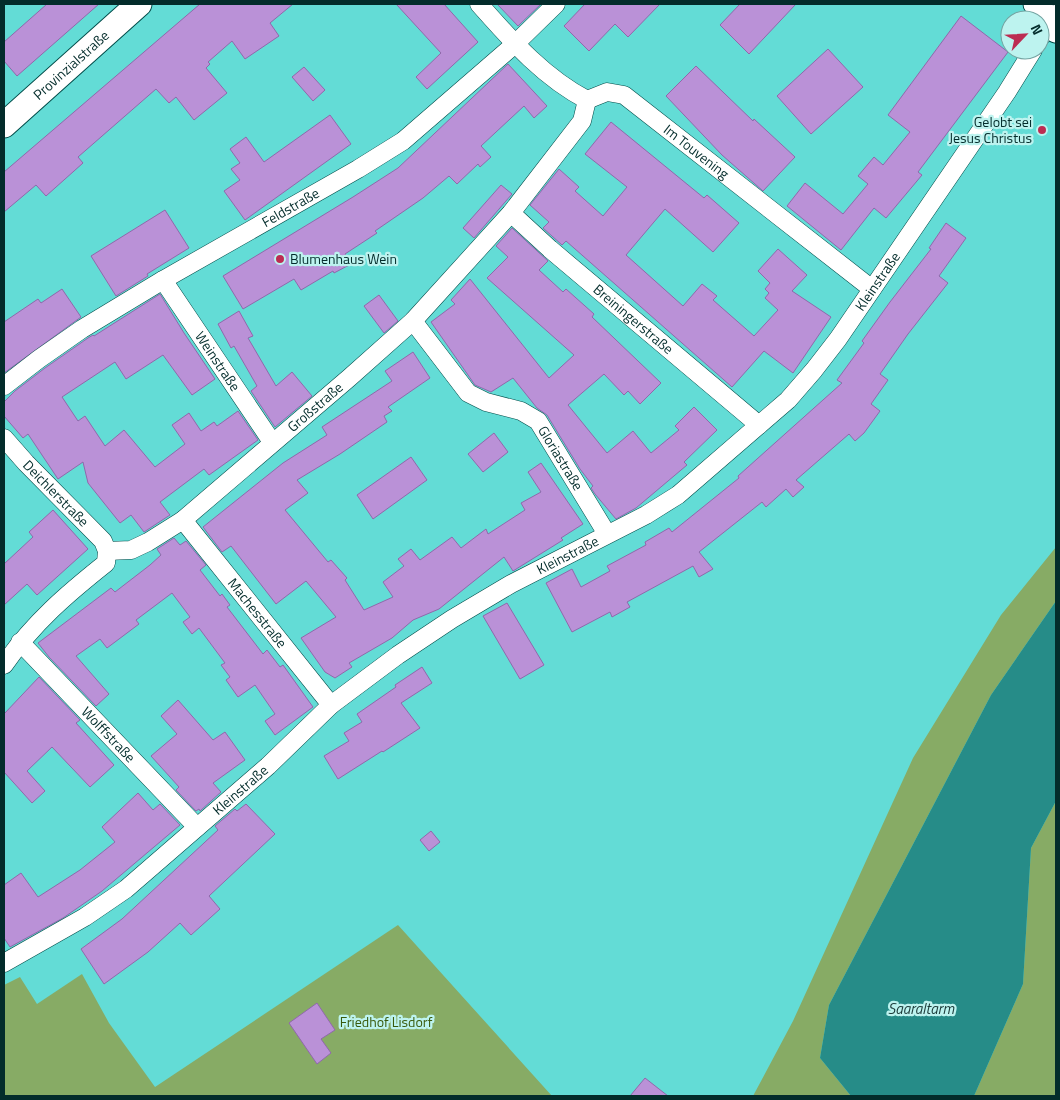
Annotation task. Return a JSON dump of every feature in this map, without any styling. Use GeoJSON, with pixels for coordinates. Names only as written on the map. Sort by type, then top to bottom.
{"type":"FeatureCollection","features":[{"type":"Feature","properties":{"kind":"main road","name":"Provinzialstraße"},"geometry":{"type":"LineString","coordinates":[[4,125],[139,4]]}},
{"type":"Feature","properties":{"kind":"street"},"geometry":{"type":"LineString","coordinates":[[479,4],[515,44],[555,81],[587,100]]}},
{"type":"Feature","properties":{"kind":"street","name":"Feldstraße"},"geometry":{"type":"LineString","coordinates":[[4,386],[82,329],[163,280],[358,169],[403,140],[515,44],[556,4]]}},
{"type":"Feature","properties":{"kind":"street","name":"Kleinstraße"},"geometry":{"type":"LineString","coordinates":[[4,963],[85,917],[126,889],[268,766],[330,705],[398,655],[452,619],[511,584],[646,515],[678,495],[788,400],[814,370],[872,289],[1007,92],[1027,60]]}},
{"type":"Feature","properties":{"kind":"street","name":"Im Touvening"},"geometry":{"type":"LineString","coordinates":[[587,100],[607,92],[624,95],[872,289]]}},
{"type":"Feature","properties":{"kind":"street","name":"Großstraße"},"geometry":{"type":"LineString","coordinates":[[106,551],[131,550],[148,542],[183,520],[413,321],[511,213],[582,121],[587,100]]}},
{"type":"Feature","properties":{"kind":"street","name":"Breiningerstraße"},"geometry":{"type":"LineString","coordinates":[[511,213],[550,249],[759,425]]}},
{"type":"Feature","properties":{"kind":"street","name":"Weinstraße"},"geometry":{"type":"LineString","coordinates":[[163,280],[272,442]]}},
{"type":"Feature","properties":{"kind":"street","name":"Gloriastraße"},"geometry":{"type":"LineString","coordinates":[[413,321],[468,394],[486,402],[521,410],[538,421],[607,534]]}},
{"type":"Feature","properties":{"kind":"street","name":"Deichlerstraße"},"geometry":{"type":"LineString","coordinates":[[4,438],[103,541],[106,551]]}},
{"type":"Feature","properties":{"kind":"street","name":"Machesstraße"},"geometry":{"type":"LineString","coordinates":[[183,520],[330,705]]}},
{"type":"Feature","properties":{"kind":"street"},"geometry":{"type":"LineString","coordinates":[[4,665],[20,642],[60,600],[106,563],[106,551]]}},
{"type":"Feature","properties":{"kind":"street","name":"Wolffstraße"},"geometry":{"type":"LineString","coordinates":[[20,642],[197,827]]}},
{"type":"Feature","properties":{"kind":"green space"},"geometry":{"type":"Polygon","coordinates":[[[1056,547],[1056,601],[991,695],[829,1005],[820,1058],[851,1096],[753,1096],[793,1021],[913,758],[1001,615],[1056,547]]]}},
{"type":"Feature","properties":{"kind":"green space"},"geometry":{"type":"Polygon","coordinates":[[[1056,801],[1056,1096],[974,1096],[1023,984],[1031,848],[1056,801]]]}},
{"type":"Feature","properties":{"kind":"green space","name":"Friedhof Lisdorf"},"geometry":{"type":"Polygon","coordinates":[[[398,925],[552,1096],[4,1096],[4,985],[20,977],[37,1004],[82,974],[109,1023],[155,1087],[398,925]]]}},
{"type":"Feature","properties":{"kind":"water","name":"Saaraltarm"},"geometry":{"type":"Polygon","coordinates":[[[1056,601],[1056,801],[1031,848],[1023,984],[974,1096],[851,1096],[820,1058],[829,1005],[991,695],[1056,601]]]}},
{"type":"Feature","properties":{"kind":"building"},"geometry":{"type":"Polygon","coordinates":[[[47,4],[99,4],[17,76],[4,61],[4,42],[47,4]]]}},
{"type":"Feature","properties":{"kind":"building"},"geometry":{"type":"Polygon","coordinates":[[[200,4],[293,4],[270,23],[279,36],[245,59],[232,41],[208,62],[210,64],[206,68],[227,93],[194,120],[176,97],[169,103],[156,89],[78,157],[83,163],[46,196],[36,185],[4,212],[4,172],[200,4]]]}},
{"type":"Feature","properties":{"kind":"building"},"geometry":{"type":"Polygon","coordinates":[[[396,4],[444,4],[478,42],[427,89],[416,77],[441,53],[396,4]]]}},
{"type":"Feature","properties":{"kind":"building"},"geometry":{"type":"Polygon","coordinates":[[[497,4],[541,4],[518,26],[497,4]]]}},
{"type":"Feature","properties":{"kind":"building"},"geometry":{"type":"Polygon","coordinates":[[[585,4],[660,4],[628,37],[615,24],[589,51],[564,26],[585,4]]]}},
{"type":"Feature","properties":{"kind":"building"},"geometry":{"type":"Polygon","coordinates":[[[740,4],[796,4],[749,54],[720,25],[740,4]]]}},
{"type":"Feature","properties":{"kind":"building"},"geometry":{"type":"Polygon","coordinates":[[[961,16],[1000,46],[1000,60],[1002,60],[918,172],[922,175],[886,218],[874,208],[841,250],[787,206],[805,183],[843,214],[868,184],[858,176],[874,157],[883,165],[910,132],[888,115],[961,16]]]}},
{"type":"Feature","properties":{"kind":"building"},"geometry":{"type":"Polygon","coordinates":[[[828,49],[863,87],[811,134],[777,96],[828,49]]]}},
{"type":"Feature","properties":{"kind":"building"},"geometry":{"type":"Polygon","coordinates":[[[508,64],[547,106],[534,118],[524,106],[481,146],[491,157],[480,167],[478,164],[457,184],[449,176],[423,198],[375,231],[377,233],[345,254],[351,264],[334,273],[333,271],[301,290],[294,279],[243,309],[223,276],[398,168],[508,64]]]}},
{"type":"Feature","properties":{"kind":"building"},"geometry":{"type":"Polygon","coordinates":[[[696,66],[753,121],[754,119],[795,157],[763,191],[722,155],[666,96],[696,66]]]}},
{"type":"Feature","properties":{"kind":"building"},"geometry":{"type":"Polygon","coordinates":[[[304,67],[325,90],[313,101],[292,77],[304,67]]]}},
{"type":"Feature","properties":{"kind":"building"},"geometry":{"type":"Polygon","coordinates":[[[330,115],[351,144],[245,220],[224,191],[240,180],[231,169],[240,163],[230,149],[246,137],[264,162],[330,115]]]}},
{"type":"Feature","properties":{"kind":"building"},"geometry":{"type":"Polygon","coordinates":[[[611,122],[704,198],[707,195],[739,223],[713,252],[665,209],[626,255],[683,306],[702,284],[717,296],[713,300],[754,336],[778,310],[765,298],[769,293],[765,289],[770,283],[758,271],[778,249],[807,275],[792,291],[831,317],[793,373],[764,351],[732,387],[566,241],[562,245],[543,228],[549,222],[530,205],[559,169],[579,187],[575,191],[603,216],[627,187],[585,154],[611,122]]]}},
{"type":"Feature","properties":{"kind":"building"},"geometry":{"type":"Polygon","coordinates":[[[501,185],[512,194],[474,238],[463,228],[501,185]]]}},
{"type":"Feature","properties":{"kind":"building"},"geometry":{"type":"Polygon","coordinates":[[[165,210],[189,248],[116,296],[91,256],[165,210]]]}},
{"type":"Feature","properties":{"kind":"building"},"geometry":{"type":"Polygon","coordinates":[[[946,223],[966,238],[939,276],[948,283],[908,334],[880,374],[888,380],[871,404],[880,411],[864,433],[855,441],[849,434],[796,480],[804,487],[793,497],[786,489],[766,507],[762,502],[699,552],[713,569],[699,577],[693,566],[627,602],[630,607],[612,617],[610,612],[572,632],[546,583],[572,569],[581,587],[610,571],[607,566],[646,545],[645,542],[669,528],[672,532],[739,478],[738,476],[842,383],[837,380],[864,343],[862,341],[931,249],[929,248],[946,223]]]}},
{"type":"Feature","properties":{"kind":"building"},"geometry":{"type":"Polygon","coordinates":[[[512,228],[548,261],[539,270],[563,292],[566,289],[594,314],[592,317],[661,383],[640,404],[628,391],[624,395],[604,374],[568,405],[607,453],[633,431],[651,453],[679,430],[675,426],[694,407],[717,430],[684,462],[687,465],[636,508],[616,519],[591,488],[593,486],[580,469],[547,415],[537,408],[513,378],[491,392],[475,385],[431,322],[455,304],[451,300],[470,279],[549,378],[574,355],[487,278],[508,257],[496,246],[512,228]]]}},
{"type":"Feature","properties":{"kind":"building"},"geometry":{"type":"Polygon","coordinates":[[[62,289],[81,317],[4,373],[4,322],[38,299],[41,303],[62,289]]]}},
{"type":"Feature","properties":{"kind":"building"},"geometry":{"type":"Polygon","coordinates":[[[160,294],[215,379],[192,395],[163,355],[126,379],[115,362],[62,397],[78,421],[85,416],[105,446],[124,430],[155,467],[185,444],[172,425],[189,413],[201,431],[214,422],[217,426],[238,411],[258,440],[209,475],[204,469],[160,502],[170,515],[144,532],[131,515],[120,523],[88,483],[83,462],[58,479],[28,434],[23,438],[4,416],[4,402],[45,368],[88,338],[160,294]]]}},
{"type":"Feature","properties":{"kind":"building"},"geometry":{"type":"Polygon","coordinates":[[[379,295],[398,321],[384,333],[364,306],[379,295]]]}},
{"type":"Feature","properties":{"kind":"building"},"geometry":{"type":"Polygon","coordinates":[[[239,311],[253,336],[248,338],[276,386],[292,372],[312,396],[275,427],[251,391],[257,386],[234,346],[231,348],[218,324],[239,311]]]}},
{"type":"Feature","properties":{"kind":"building"},"geometry":{"type":"Polygon","coordinates":[[[413,352],[430,378],[388,407],[392,411],[384,416],[387,422],[297,480],[308,493],[285,510],[328,562],[331,560],[347,578],[345,580],[364,610],[393,597],[383,582],[404,566],[398,559],[411,549],[420,560],[452,537],[461,548],[486,529],[488,534],[525,510],[521,503],[541,492],[528,472],[541,463],[583,524],[561,538],[563,540],[513,571],[504,557],[439,609],[413,620],[392,638],[349,663],[352,667],[335,678],[325,672],[301,638],[336,617],[306,581],[276,604],[231,546],[222,552],[203,527],[283,463],[327,435],[322,427],[392,381],[385,371],[413,352]]]}},
{"type":"Feature","properties":{"kind":"building"},"geometry":{"type":"Polygon","coordinates":[[[494,433],[508,452],[483,472],[468,454],[494,433]]]}},
{"type":"Feature","properties":{"kind":"building"},"geometry":{"type":"Polygon","coordinates":[[[411,457],[427,480],[373,519],[357,495],[411,457]]]}},
{"type":"Feature","properties":{"kind":"building"},"geometry":{"type":"Polygon","coordinates":[[[53,510],[88,549],[37,595],[27,584],[4,605],[4,564],[33,537],[29,532],[53,510]]]}},
{"type":"Feature","properties":{"kind":"building"},"geometry":{"type":"Polygon","coordinates":[[[174,538],[180,545],[186,541],[206,565],[200,570],[220,596],[222,594],[230,605],[227,607],[263,654],[267,650],[280,667],[283,665],[313,707],[275,735],[265,721],[275,714],[255,685],[238,697],[226,680],[230,677],[221,665],[225,663],[199,628],[192,634],[183,622],[190,617],[172,593],[136,620],[139,624],[107,648],[100,639],[76,656],[109,694],[96,706],[38,643],[111,588],[115,592],[150,565],[161,555],[157,549],[174,538]]]}},
{"type":"Feature","properties":{"kind":"building"},"geometry":{"type":"Polygon","coordinates":[[[507,603],[544,665],[520,679],[483,616],[507,603]]]}},
{"type":"Feature","properties":{"kind":"building"},"geometry":{"type":"Polygon","coordinates":[[[422,667],[432,683],[401,703],[420,728],[338,779],[324,756],[349,741],[344,733],[362,722],[357,714],[422,667]]]}},
{"type":"Feature","properties":{"kind":"building"},"geometry":{"type":"Polygon","coordinates":[[[39,677],[80,720],[76,723],[114,765],[90,787],[52,747],[27,771],[45,791],[32,803],[4,772],[4,714],[39,677]]]}},
{"type":"Feature","properties":{"kind":"building"},"geometry":{"type":"Polygon","coordinates":[[[178,700],[213,740],[225,732],[245,760],[213,783],[221,792],[200,811],[199,809],[196,811],[176,790],[179,787],[151,756],[177,734],[161,716],[178,700]]]}},
{"type":"Feature","properties":{"kind":"building"},"geometry":{"type":"Polygon","coordinates":[[[138,793],[153,810],[160,804],[180,825],[102,891],[63,918],[10,947],[4,938],[4,885],[21,873],[38,897],[80,870],[115,842],[102,827],[138,793]]]}},
{"type":"Feature","properties":{"kind":"building"},"geometry":{"type":"Polygon","coordinates":[[[246,804],[275,834],[209,896],[220,909],[191,935],[180,923],[148,952],[104,984],[81,949],[122,919],[218,830],[215,826],[235,809],[237,811],[246,804]]]}},
{"type":"Feature","properties":{"kind":"building"},"geometry":{"type":"Polygon","coordinates":[[[431,831],[440,842],[429,851],[420,840],[431,831]]]}},
{"type":"Feature","properties":{"kind":"building"},"geometry":{"type":"Polygon","coordinates":[[[317,1003],[335,1030],[321,1039],[331,1053],[317,1064],[289,1023],[317,1003]]]}},
{"type":"Feature","properties":{"kind":"building"},"geometry":{"type":"Polygon","coordinates":[[[645,1078],[668,1096],[630,1096],[645,1078]]]}},
{"type":"Feature","properties":{"kind":"place","name":"Gelobt sei Jesus Christus"},"geometry":{"type":"Point","coordinates":[1042,130]}},
{"type":"Feature","properties":{"kind":"place","name":"Blumenhaus Wein"},"geometry":{"type":"Point","coordinates":[280,259]}}]}
